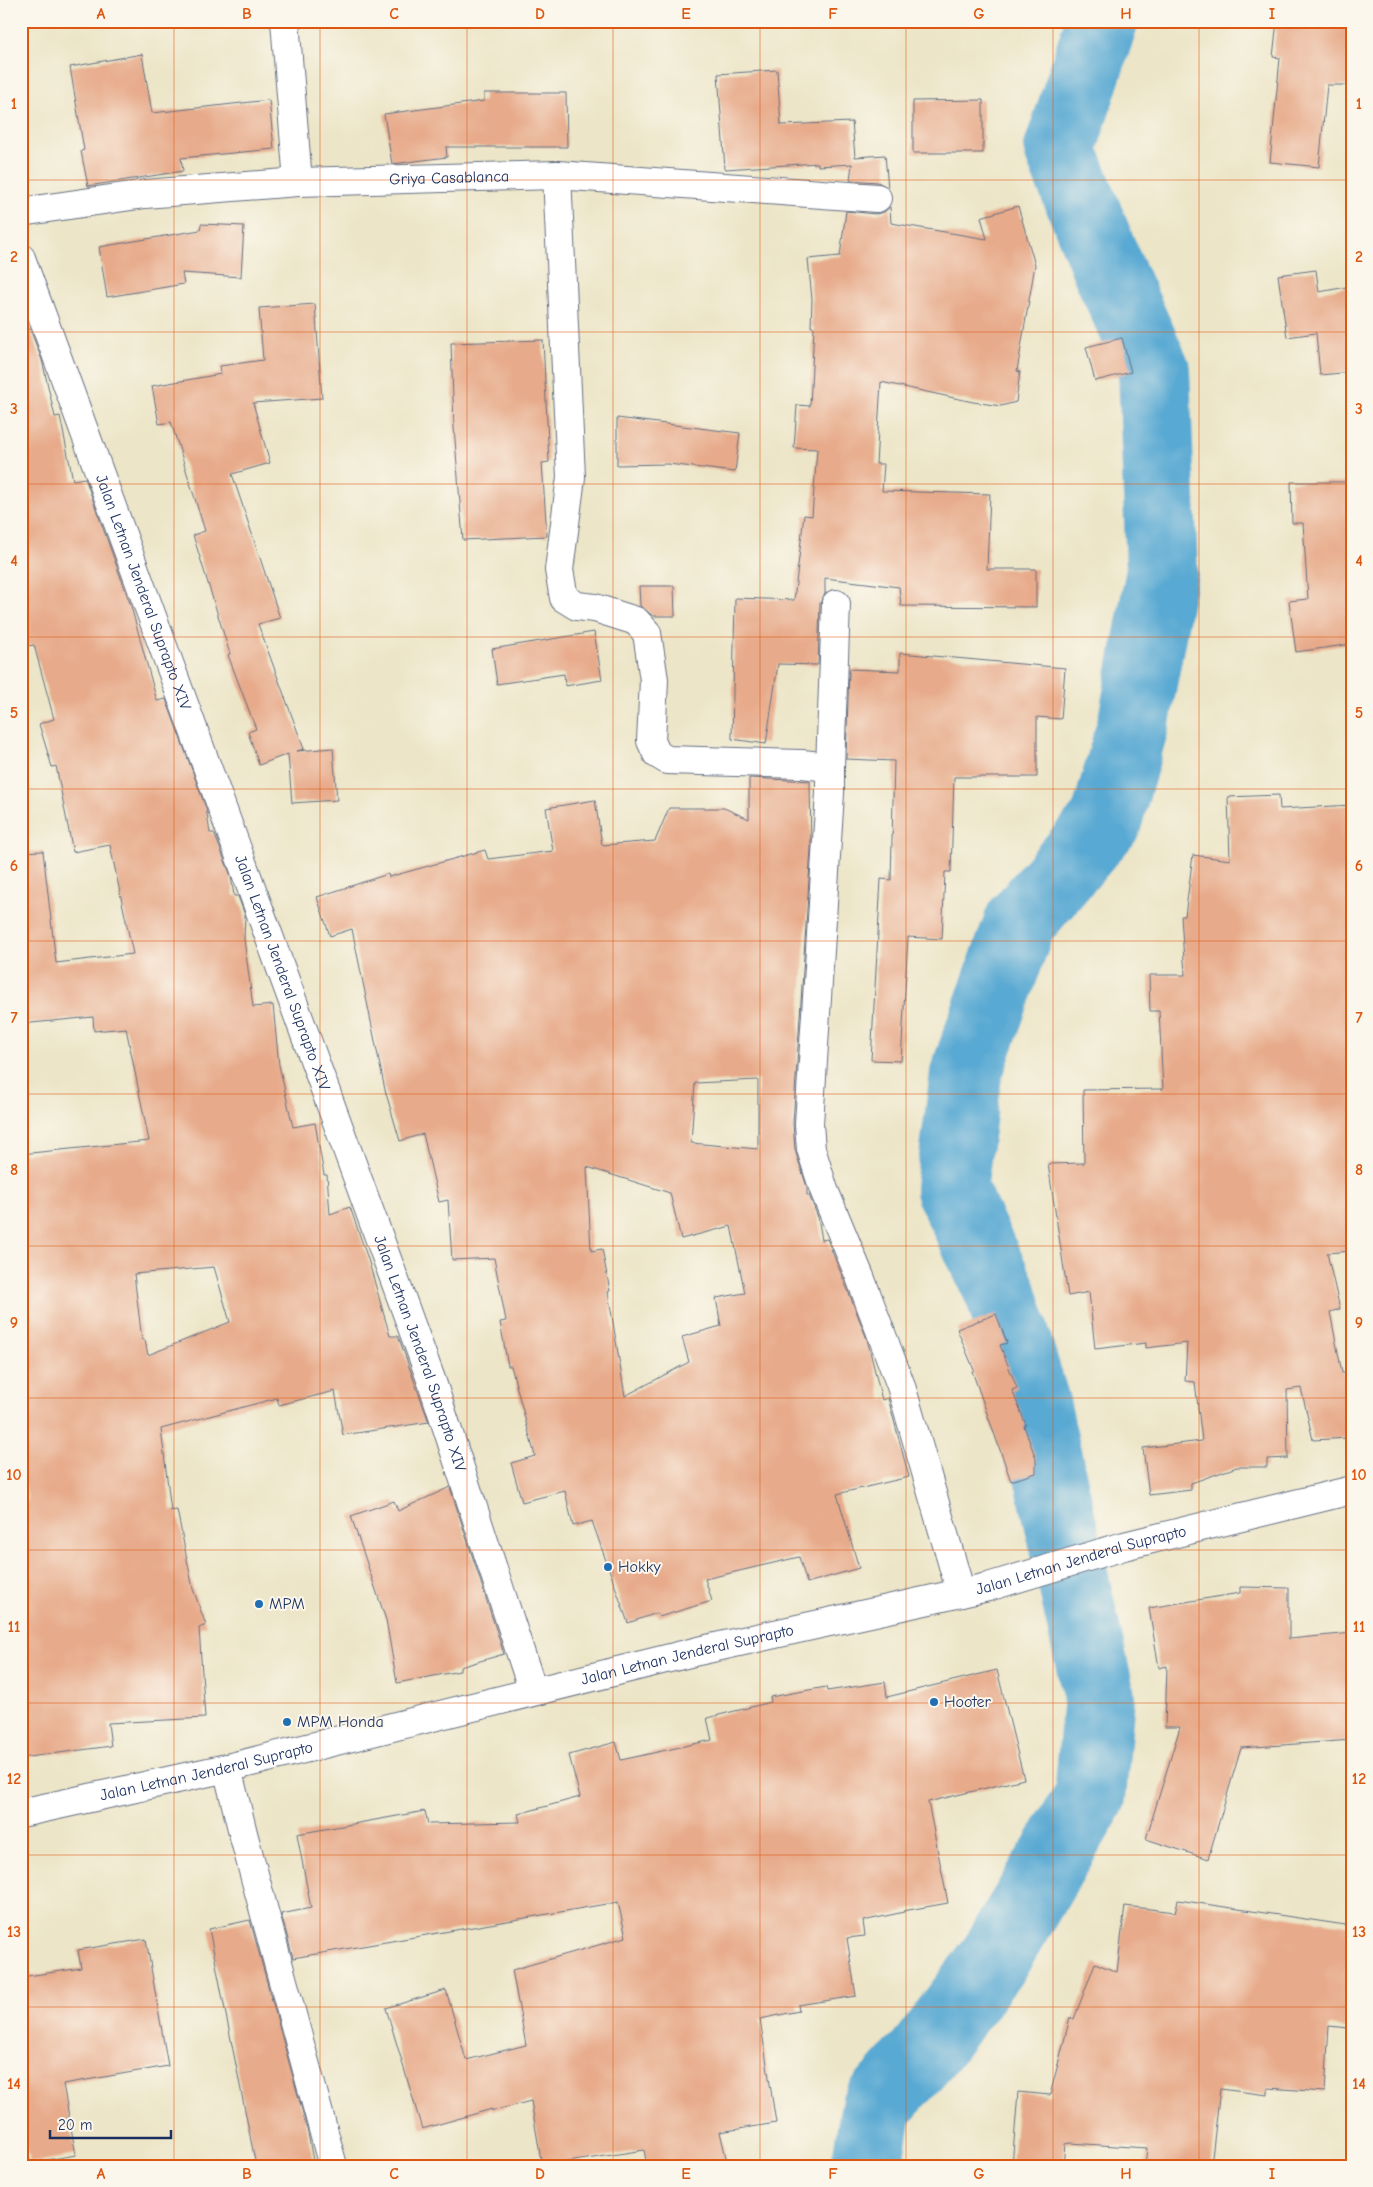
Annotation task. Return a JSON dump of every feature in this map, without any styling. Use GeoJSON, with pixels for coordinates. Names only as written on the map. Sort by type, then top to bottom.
{"type":"FeatureCollection","features":[{"type":"Feature","properties":{"kind":"street"},"geometry":{"type":"LineString","coordinates":[[285,21],[298,182]]}},
{"type":"Feature","properties":{"kind":"street"},"geometry":{"type":"LineString","coordinates":[[557,175],[571,477],[559,570],[564,598],[577,606],[595,608],[636,620],[647,633],[654,680],[651,741],[656,754],[667,760],[802,764],[830,768]]}},
{"type":"Feature","properties":{"kind":"street","name":"Griya Casablanca"},"geometry":{"type":"LineString","coordinates":[[21,212],[145,194],[298,182],[557,175],[877,198]]}},
{"type":"Feature","properties":{"kind":"street","name":"Jalan Letnan Jenderal Suprapto XIV"},"geometry":{"type":"LineString","coordinates":[[21,258],[432,1382],[533,1691]]}},
{"type":"Feature","properties":{"kind":"street"},"geometry":{"type":"LineString","coordinates":[[836,604],[830,793],[809,1124],[810,1149],[900,1386],[961,1593]]}},
{"type":"Feature","properties":{"kind":"street","name":"Jalan Letnan Jenderal Suprapto"},"geometry":{"type":"LineString","coordinates":[[21,1813],[227,1768],[698,1651],[988,1587],[1124,1546],[1352,1490]]}},
{"type":"Feature","properties":{"kind":"street"},"geometry":{"type":"LineString","coordinates":[[227,1768],[333,2166]]}},
{"type":"Feature","properties":{"kind":"building"},"geometry":{"type":"Polygon","coordinates":[[[1277,21],[1352,21],[1352,85],[1327,85],[1319,167],[1270,162],[1280,58],[1273,57],[1277,21]]]}},
{"type":"Feature","properties":{"kind":"building"},"geometry":{"type":"Polygon","coordinates":[[[142,54],[152,113],[269,100],[274,149],[181,158],[183,171],[88,186],[81,151],[84,150],[70,67],[142,54]]]}},
{"type":"Feature","properties":{"kind":"building"},"geometry":{"type":"Polygon","coordinates":[[[777,70],[781,125],[852,122],[855,157],[885,155],[888,188],[878,182],[850,180],[852,164],[818,166],[818,163],[725,169],[718,74],[777,70]]]}},
{"type":"Feature","properties":{"kind":"building"},"geometry":{"type":"Polygon","coordinates":[[[484,93],[566,93],[567,147],[446,147],[447,157],[392,164],[384,114],[484,101],[484,93]]]}},
{"type":"Feature","properties":{"kind":"building"},"geometry":{"type":"Polygon","coordinates":[[[983,100],[983,153],[913,153],[913,101],[983,100]]]}},
{"type":"Feature","properties":{"kind":"building"},"geometry":{"type":"Polygon","coordinates":[[[1018,206],[1035,265],[1017,371],[1020,372],[1016,402],[1001,406],[973,402],[881,382],[876,464],[884,464],[882,491],[990,494],[987,569],[1036,569],[1036,607],[901,606],[899,587],[825,578],[825,594],[820,603],[818,665],[778,664],[766,744],[732,739],[735,598],[794,600],[804,515],[812,516],[817,449],[794,448],[797,405],[810,406],[814,327],[811,327],[812,299],[808,259],[840,256],[846,211],[876,214],[884,212],[890,207],[891,223],[987,239],[981,217],[1018,206]]]}},
{"type":"Feature","properties":{"kind":"building"},"geometry":{"type":"Polygon","coordinates":[[[201,224],[244,226],[241,277],[182,273],[184,284],[107,297],[99,247],[200,230],[201,224]]]}},
{"type":"Feature","properties":{"kind":"building"},"geometry":{"type":"Polygon","coordinates":[[[1316,270],[1319,292],[1352,286],[1352,372],[1320,375],[1316,333],[1287,337],[1278,275],[1316,270]]]}},
{"type":"Feature","properties":{"kind":"building"},"geometry":{"type":"Polygon","coordinates":[[[315,304],[322,398],[253,403],[270,463],[232,474],[280,618],[258,624],[304,749],[297,751],[333,748],[337,800],[292,803],[288,754],[259,765],[248,732],[256,729],[228,655],[230,654],[193,535],[205,531],[171,422],[159,424],[152,386],[221,374],[220,366],[263,360],[259,308],[315,304]]]}},
{"type":"Feature","properties":{"kind":"building"},"geometry":{"type":"Polygon","coordinates":[[[30,329],[42,360],[55,417],[60,416],[73,480],[85,478],[131,606],[157,701],[166,699],[206,808],[210,833],[214,833],[231,876],[234,896],[238,896],[245,915],[244,939],[253,1007],[273,1005],[279,1065],[293,1127],[315,1123],[324,1175],[327,1175],[330,1214],[350,1207],[368,1259],[390,1336],[398,1336],[429,1422],[343,1435],[335,1391],[279,1405],[277,1398],[161,1429],[171,1511],[177,1510],[193,1589],[206,1625],[199,1628],[205,1718],[108,1723],[111,1746],[21,1758],[21,1503],[28,1502],[21,1456],[21,1154],[149,1141],[126,1028],[94,1031],[93,1017],[21,1024],[21,852],[43,851],[56,963],[133,954],[110,845],[73,852],[56,766],[52,767],[39,724],[54,719],[34,645],[21,647],[21,330],[30,329]],[[214,1267],[134,1274],[142,1340],[145,1340],[148,1355],[230,1322],[214,1267]]]}},
{"type":"Feature","properties":{"kind":"building"},"geometry":{"type":"Polygon","coordinates":[[[1122,338],[1131,372],[1095,381],[1086,347],[1122,338]]]}},
{"type":"Feature","properties":{"kind":"building"},"geometry":{"type":"Polygon","coordinates":[[[543,340],[549,462],[542,463],[547,536],[463,540],[454,427],[451,343],[543,340]]]}},
{"type":"Feature","properties":{"kind":"building"},"geometry":{"type":"Polygon","coordinates":[[[617,418],[740,433],[735,472],[668,464],[617,465],[617,418]]]}},
{"type":"Feature","properties":{"kind":"building"},"geometry":{"type":"Polygon","coordinates":[[[1291,482],[1352,482],[1352,644],[1296,652],[1289,601],[1308,599],[1303,523],[1292,523],[1291,482]]]}},
{"type":"Feature","properties":{"kind":"building"},"geometry":{"type":"Polygon","coordinates":[[[639,586],[674,586],[675,616],[653,616],[640,606],[639,586]]]}},
{"type":"Feature","properties":{"kind":"building"},"geometry":{"type":"Polygon","coordinates":[[[594,632],[602,680],[565,686],[564,674],[497,684],[492,649],[594,632]]]}},
{"type":"Feature","properties":{"kind":"building"},"geometry":{"type":"Polygon","coordinates":[[[900,653],[1065,668],[1061,719],[1037,717],[1037,777],[954,777],[951,872],[945,872],[942,939],[908,937],[901,1061],[871,1060],[881,879],[891,880],[894,761],[846,759],[849,669],[900,671],[900,653]]]}},
{"type":"Feature","properties":{"kind":"building"},"geometry":{"type":"Polygon","coordinates":[[[749,778],[810,781],[811,849],[793,1123],[795,1150],[807,1187],[807,1195],[809,1195],[818,1217],[822,1240],[827,1239],[867,1339],[882,1400],[888,1398],[909,1477],[837,1494],[859,1568],[807,1583],[799,1557],[705,1579],[712,1601],[659,1617],[657,1613],[628,1623],[592,1521],[573,1526],[565,1491],[522,1502],[511,1463],[535,1456],[511,1366],[508,1366],[500,1322],[506,1321],[494,1258],[452,1260],[448,1200],[439,1202],[423,1134],[400,1141],[385,1090],[352,929],[330,936],[317,897],[388,874],[389,877],[485,850],[488,859],[553,851],[546,808],[595,800],[602,845],[655,841],[669,808],[724,808],[749,819],[749,778]],[[758,1080],[695,1083],[691,1143],[758,1149],[758,1080]],[[587,1167],[591,1251],[602,1249],[625,1396],[689,1362],[682,1337],[721,1326],[716,1298],[745,1293],[731,1226],[681,1239],[670,1193],[587,1167]]]}},
{"type":"Feature","properties":{"kind":"building"},"geometry":{"type":"Polygon","coordinates":[[[1279,795],[1280,809],[1352,805],[1352,1251],[1327,1253],[1340,1309],[1330,1312],[1342,1373],[1346,1373],[1349,1438],[1313,1440],[1301,1388],[1287,1390],[1288,1458],[1267,1459],[1267,1467],[1237,1467],[1191,1483],[1191,1490],[1149,1495],[1143,1448],[1202,1441],[1195,1382],[1185,1381],[1187,1343],[1146,1348],[1146,1343],[1095,1349],[1089,1292],[1068,1296],[1048,1164],[1084,1163],[1083,1090],[1163,1089],[1159,1011],[1150,1011],[1149,975],[1185,975],[1181,916],[1185,916],[1193,855],[1230,860],[1228,797],[1279,795]]]}},
{"type":"Feature","properties":{"kind":"building"},"geometry":{"type":"Polygon","coordinates":[[[996,1314],[1007,1343],[1000,1345],[1017,1388],[1012,1390],[1026,1425],[1024,1426],[1036,1459],[1036,1473],[1011,1481],[972,1371],[974,1370],[957,1329],[996,1314]]]}},
{"type":"Feature","properties":{"kind":"building"},"geometry":{"type":"Polygon","coordinates":[[[450,1487],[504,1654],[460,1667],[460,1671],[397,1683],[386,1620],[351,1516],[394,1501],[398,1511],[450,1487]]]}},
{"type":"Feature","properties":{"kind":"building"},"geometry":{"type":"Polygon","coordinates":[[[1240,1587],[1289,1588],[1289,1639],[1352,1633],[1352,1740],[1241,1748],[1208,1859],[1146,1839],[1180,1727],[1165,1727],[1167,1666],[1159,1668],[1149,1608],[1240,1593],[1240,1587]]]}},
{"type":"Feature","properties":{"kind":"building"},"geometry":{"type":"Polygon","coordinates":[[[997,1670],[1024,1779],[928,1802],[948,1903],[863,1921],[865,1936],[847,1938],[856,1996],[798,2005],[799,2011],[760,2019],[776,2123],[720,2132],[728,2166],[647,2166],[644,2150],[542,2166],[531,2101],[492,2111],[492,2109],[422,2129],[386,2008],[446,1990],[466,2060],[526,2045],[512,1970],[626,1937],[618,1902],[293,1958],[281,1914],[311,1908],[297,1834],[425,1811],[428,1824],[520,1822],[518,1814],[580,1797],[569,1755],[616,1742],[621,1760],[712,1740],[707,1718],[771,1702],[770,1697],[826,1687],[827,1691],[885,1682],[887,1697],[997,1670]]]}},
{"type":"Feature","properties":{"kind":"building"},"geometry":{"type":"Polygon","coordinates":[[[1178,1900],[1352,1926],[1352,1994],[1348,2028],[1329,2026],[1325,2092],[1268,2088],[1268,2095],[1220,2089],[1211,2166],[1145,2166],[1147,2148],[1070,2143],[1065,2144],[1063,2166],[1012,2166],[1018,2092],[1050,2095],[1070,2018],[1074,2019],[1095,1963],[1117,1972],[1125,1906],[1175,1912],[1178,1900]]]}},
{"type":"Feature","properties":{"kind":"building"},"geometry":{"type":"Polygon","coordinates":[[[250,1920],[307,2128],[314,2166],[256,2166],[209,1929],[250,1920]]]}},
{"type":"Feature","properties":{"kind":"building"},"geometry":{"type":"Polygon","coordinates":[[[146,1939],[168,2066],[63,2084],[76,2155],[30,2163],[21,2112],[21,1977],[81,1968],[78,1950],[146,1939]]]}},
{"type":"Feature","properties":{"kind":"waterway"},"geometry":{"type":"LineString","coordinates":[[867,2166],[877,2106],[924,2053],[994,1959],[1090,1797],[1099,1697],[1034,1403],[1001,1293],[951,1189],[966,1074],[1020,922],[1106,821],[1134,721],[1162,571],[1154,370],[1108,269],[1060,149],[1102,21]]}},
{"type":"Feature","properties":{"kind":"place","name":"Hokky"},"geometry":{"type":"Point","coordinates":[608,1567]}},
{"type":"Feature","properties":{"kind":"place","name":"MPM"},"geometry":{"type":"Point","coordinates":[259,1604]}},
{"type":"Feature","properties":{"kind":"place","name":"Hooter"},"geometry":{"type":"Point","coordinates":[934,1702]}},
{"type":"Feature","properties":{"kind":"place","name":"MPM Honda"},"geometry":{"type":"Point","coordinates":[287,1722]}}]}
